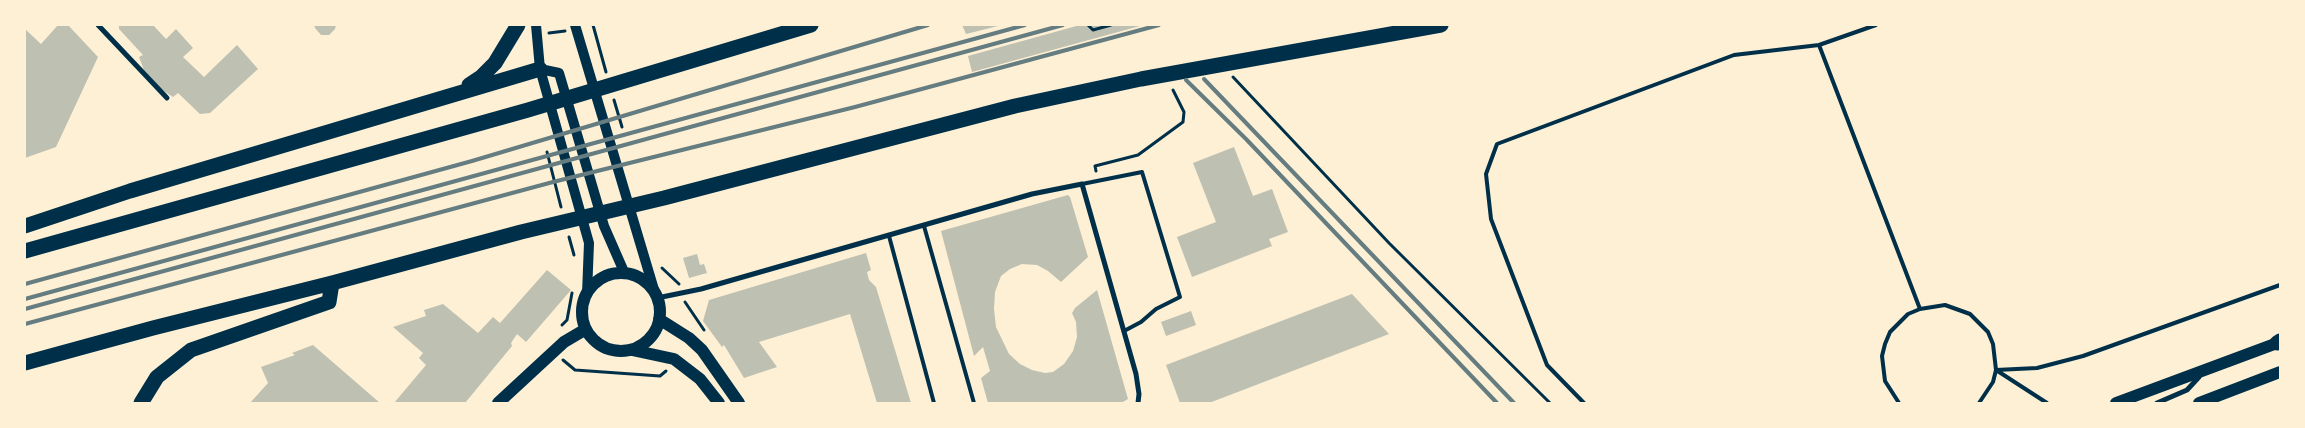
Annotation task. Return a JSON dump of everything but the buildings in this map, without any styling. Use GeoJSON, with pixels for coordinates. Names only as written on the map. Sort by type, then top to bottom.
{"type":"FeatureCollection","features":[{"type":"Feature","properties":{"kind":"highway"},"geometry":{"type":"LineString","coordinates":[[456,93],[481,77],[495,63],[518,25]]}},
{"type":"Feature","properties":{"kind":"highway"},"geometry":{"type":"LineString","coordinates":[[25,252],[528,110],[615,81],[811,25]]}},
{"type":"Feature","properties":{"kind":"highway"},"geometry":{"type":"LineString","coordinates":[[25,363],[521,232],[664,198],[1015,106],[1141,79],[1441,25]]}},
{"type":"Feature","properties":{"kind":"highway"},"geometry":{"type":"LineString","coordinates":[[25,226],[130,191],[540,69]]}},
{"type":"Feature","properties":{"kind":"highway"},"geometry":{"type":"LineString","coordinates":[[141,403],[157,377],[191,350],[329,302],[332,283]]}},
{"type":"Feature","properties":{"kind":"main road"},"geometry":{"type":"LineString","coordinates":[[536,25],[540,69],[589,243],[587,294],[582,311],[586,329],[592,338],[610,350],[632,350],[674,359],[700,379],[719,403]]}},
{"type":"Feature","properties":{"kind":"main road"},"geometry":{"type":"LineString","coordinates":[[575,25],[656,296],[659,319],[650,338],[632,350]]}},
{"type":"Feature","properties":{"kind":"main road"},"geometry":{"type":"LineString","coordinates":[[540,69],[559,73],[604,226],[625,274]]}},
{"type":"Feature","properties":{"kind":"main road"},"geometry":{"type":"LineString","coordinates":[[587,294],[594,284],[603,278],[614,274],[625,274],[637,277],[647,284],[656,296]]}},
{"type":"Feature","properties":{"kind":"main road"},"geometry":{"type":"LineString","coordinates":[[659,319],[689,338],[702,350],[739,403]]}},
{"type":"Feature","properties":{"kind":"main road"},"geometry":{"type":"LineString","coordinates":[[498,403],[560,346],[586,329]]}},
{"type":"Feature","properties":{"kind":"main road"},"geometry":{"type":"LineString","coordinates":[[2116,403],[2279,342]]}},
{"type":"Feature","properties":{"kind":"main road"},"geometry":{"type":"LineString","coordinates":[[2199,403],[2280,372]]}},
{"type":"Feature","properties":{"kind":"street"},"geometry":{"type":"LineString","coordinates":[[98,25],[167,98]]}},
{"type":"Feature","properties":{"kind":"street"},"geometry":{"type":"LineString","coordinates":[[656,296],[701,289],[1032,194],[1082,184],[1138,384],[1138,403]]}},
{"type":"Feature","properties":{"kind":"street"},"geometry":{"type":"LineString","coordinates":[[2157,403],[2187,390],[2206,369]]}},
{"type":"Feature","properties":{"kind":"lane"},"geometry":{"type":"LineString","coordinates":[[1584,403],[1547,365],[1491,219],[1486,174],[1497,144],[1734,55],[1820,45],[1876,25]]}},
{"type":"Feature","properties":{"kind":"lane"},"geometry":{"type":"LineString","coordinates":[[1820,45],[1920,308]]}},
{"type":"Feature","properties":{"kind":"lane"},"geometry":{"type":"LineString","coordinates":[[1082,184],[1142,172],[1180,298],[1156,309],[1141,322],[1124,331]]}},
{"type":"Feature","properties":{"kind":"lane"},"geometry":{"type":"LineString","coordinates":[[924,226],[974,403]]}},
{"type":"Feature","properties":{"kind":"lane"},"geometry":{"type":"LineString","coordinates":[[889,236],[934,403]]}},
{"type":"Feature","properties":{"kind":"lane"},"geometry":{"type":"LineString","coordinates":[[1996,370],[2037,368],[2083,356],[2280,284]]}},
{"type":"Feature","properties":{"kind":"lane"},"geometry":{"type":"LineString","coordinates":[[1899,403],[1885,381],[1882,356],[1885,344],[1898,322],[1920,308],[1945,305],[1970,314],[1988,332],[1993,344],[1996,370],[1993,382],[1979,403]]}},
{"type":"Feature","properties":{"kind":"lane"},"geometry":{"type":"LineString","coordinates":[[1996,370],[2047,403]]}},
{"type":"Feature","properties":{"kind":"path"},"geometry":{"type":"LineString","coordinates":[[593,25],[615,81]]}},
{"type":"Feature","properties":{"kind":"path"},"geometry":{"type":"LineString","coordinates":[[1088,25],[1093,30],[1111,25]]}},
{"type":"Feature","properties":{"kind":"path"},"geometry":{"type":"LineString","coordinates":[[1233,76],[1389,243],[1550,403]]}},
{"type":"Feature","properties":{"kind":"path"},"geometry":{"type":"LineString","coordinates":[[1098,180],[1095,166],[1138,155],[1183,122],[1184,112],[1175,92],[1170,87]]}},
{"type":"Feature","properties":{"kind":"path"},"geometry":{"type":"LineString","coordinates":[[614,99],[624,136]]}},
{"type":"Feature","properties":{"kind":"path"},"geometry":{"type":"LineString","coordinates":[[546,146],[562,222],[574,258]]}},
{"type":"Feature","properties":{"kind":"path"},"geometry":{"type":"LineString","coordinates":[[660,262],[663,270],[679,282],[682,292]]}},
{"type":"Feature","properties":{"kind":"path"},"geometry":{"type":"LineString","coordinates":[[560,326],[567,320],[574,286]]}},
{"type":"Feature","properties":{"kind":"railway"},"geometry":{"type":"LineString","coordinates":[[25,284],[472,161],[928,25]]}},
{"type":"Feature","properties":{"kind":"railway"},"geometry":{"type":"LineString","coordinates":[[25,299],[1025,25]]}},
{"type":"Feature","properties":{"kind":"railway"},"geometry":{"type":"LineString","coordinates":[[25,309],[1063,25]]}},
{"type":"Feature","properties":{"kind":"railway"},"geometry":{"type":"LineString","coordinates":[[25,324],[553,182],[855,107],[1159,25]]}},
{"type":"Feature","properties":{"kind":"railway"},"geometry":{"type":"LineString","coordinates":[[1204,79],[1514,403]]}},
{"type":"Feature","properties":{"kind":"railway"},"geometry":{"type":"LineString","coordinates":[[1186,80],[1246,139],[1497,403]]}}]}
